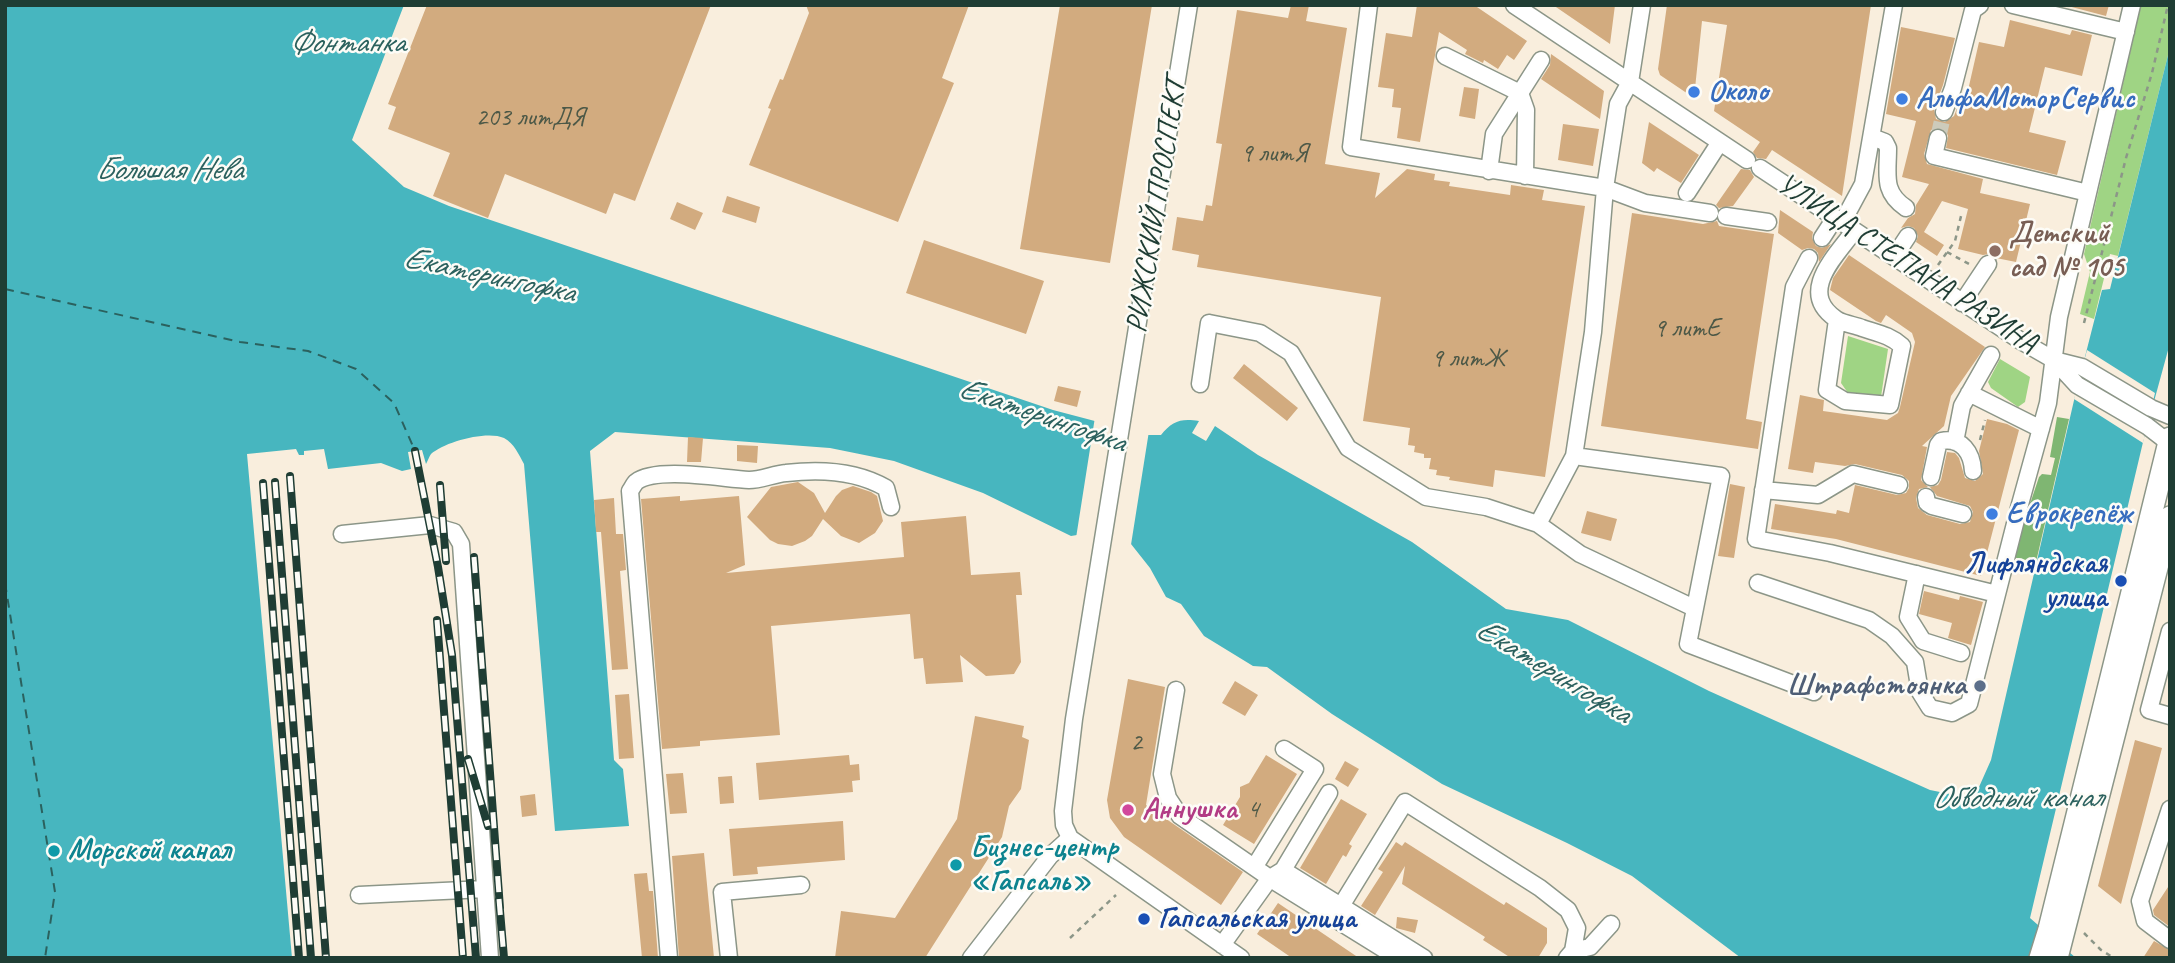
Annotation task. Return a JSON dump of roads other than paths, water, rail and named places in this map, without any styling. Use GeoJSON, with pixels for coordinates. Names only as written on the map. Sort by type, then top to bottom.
{"type":"FeatureCollection","features":[{"type":"Feature","properties":{"kind":"main road"},"geometry":{"type":"LineString","coordinates":[[2055,943],[2169,442]]}},
{"type":"Feature","properties":{"kind":"main road"},"geometry":{"type":"LineString","coordinates":[[2040,958],[2055,943],[2166,545],[2170,517]]}},
{"type":"Feature","properties":{"kind":"street","name":"РИЖСКИЙ ПРОСПЕКТ"},"geometry":{"type":"LineString","coordinates":[[1070,838],[1064,825],[1063,796],[1189,5]]}},
{"type":"Feature","properties":{"kind":"street"},"geometry":{"type":"LineString","coordinates":[[1370,5],[1351,147],[1605,188],[1645,203],[1768,222]]}},
{"type":"Feature","properties":{"kind":"street","name":"УЛИЦА СТЕПАНА РАЗИНА"},"geometry":{"type":"LineString","coordinates":[[1514,5],[1962,303],[2054,360],[2077,385],[2169,442]]}},
{"type":"Feature","properties":{"kind":"street"},"geometry":{"type":"LineString","coordinates":[[1538,524],[1574,456],[1593,332],[1605,188],[1618,104],[1630,82],[1642,5]]}},
{"type":"Feature","properties":{"kind":"street"},"geometry":{"type":"LineString","coordinates":[[1837,320],[1827,390],[1844,401],[1890,405],[1902,346],[1893,338],[1837,320],[1822,303],[1818,288],[1863,184],[1895,5]]}},
{"type":"Feature","properties":{"kind":"street"},"geometry":{"type":"LineString","coordinates":[[1944,112],[1973,10],[1980,5]]}},
{"type":"Feature","properties":{"kind":"street"},"geometry":{"type":"LineString","coordinates":[[2013,5],[2052,10],[2126,32]]}},
{"type":"Feature","properties":{"kind":"street"},"geometry":{"type":"LineString","coordinates":[[1758,583],[1869,620],[1892,636],[1915,662],[1920,692],[1930,708],[1952,713],[1969,704],[2048,403],[2059,317],[2132,5]]}},
{"type":"Feature","properties":{"kind":"street"},"geometry":{"type":"LineString","coordinates":[[1489,171],[1494,134],[1558,34]]}},
{"type":"Feature","properties":{"kind":"street"},"geometry":{"type":"LineString","coordinates":[[1446,56],[1520,93],[1526,110],[1525,176]]}},
{"type":"Feature","properties":{"kind":"street"},"geometry":{"type":"LineString","coordinates":[[1872,137],[1885,142],[1888,148],[1889,189],[1896,201],[1906,208]]}},
{"type":"Feature","properties":{"kind":"street"},"geometry":{"type":"LineString","coordinates":[[1938,138],[1934,156],[2088,193]]}},
{"type":"Feature","properties":{"kind":"street"},"geometry":{"type":"LineString","coordinates":[[1687,193],[1720,142]]}},
{"type":"Feature","properties":{"kind":"street"},"geometry":{"type":"LineString","coordinates":[[1822,238],[1844,224]]}},
{"type":"Feature","properties":{"kind":"street"},"geometry":{"type":"LineString","coordinates":[[1894,257],[1908,236]]}},
{"type":"Feature","properties":{"kind":"street"},"geometry":{"type":"LineString","coordinates":[[1809,258],[1794,287],[1756,539],[1830,553],[1997,594]]}},
{"type":"Feature","properties":{"kind":"street"},"geometry":{"type":"LineString","coordinates":[[1962,303],[1985,267]]}},
{"type":"Feature","properties":{"kind":"street"},"geometry":{"type":"LineString","coordinates":[[1200,384],[1209,323],[1260,333],[1290,353],[1348,448],[1426,497],[1486,507],[1538,524],[1580,554],[1694,608]]}},
{"type":"Feature","properties":{"kind":"street"},"geometry":{"type":"LineString","coordinates":[[1962,446],[1962,406],[1992,355]]}},
{"type":"Feature","properties":{"kind":"street","name":"УЛИЦА СТЕПАНА РАЗИНА"},"geometry":{"type":"LineString","coordinates":[[2054,360],[2082,367],[2151,408],[2170,416]]}},
{"type":"Feature","properties":{"kind":"street"},"geometry":{"type":"LineString","coordinates":[[1969,393],[2041,429]]}},
{"type":"Feature","properties":{"kind":"street"},"geometry":{"type":"LineString","coordinates":[[1931,477],[1938,445],[1946,440],[1962,446],[1972,457],[1973,471]]}},
{"type":"Feature","properties":{"kind":"street"},"geometry":{"type":"LineString","coordinates":[[1574,456],[1721,476],[1688,644],[1814,692]]}},
{"type":"Feature","properties":{"kind":"street"},"geometry":{"type":"LineString","coordinates":[[669,958],[630,491],[637,481],[663,475],[684,474],[752,480],[786,473],[843,473],[870,478],[886,488],[891,507]]}},
{"type":"Feature","properties":{"kind":"street"},"geometry":{"type":"LineString","coordinates":[[1763,490],[1818,495],[1853,474],[1899,485]]}},
{"type":"Feature","properties":{"kind":"street"},"geometry":{"type":"LineString","coordinates":[[1926,497],[1931,506],[1963,514]]}},
{"type":"Feature","properties":{"kind":"street"},"geometry":{"type":"LineString","coordinates":[[342,534],[430,525],[454,532],[461,544],[490,958]]}},
{"type":"Feature","properties":{"kind":"street"},"geometry":{"type":"LineString","coordinates":[[1917,574],[1908,617],[1923,641],[1961,653]]}},
{"type":"Feature","properties":{"kind":"street"},"geometry":{"type":"LineString","coordinates":[[2150,710],[2170,631]]}},
{"type":"Feature","properties":{"kind":"street"},"geometry":{"type":"LineString","coordinates":[[2134,658],[2161,665]]}},
{"type":"Feature","properties":{"kind":"street"},"geometry":{"type":"LineString","coordinates":[[1175,690],[1161,774],[1168,798],[1180,816],[1255,866],[1341,906],[1424,958]]}},
{"type":"Feature","properties":{"kind":"street"},"geometry":{"type":"LineString","coordinates":[[2123,704],[2170,716]]}},
{"type":"Feature","properties":{"kind":"street"},"geometry":{"type":"LineString","coordinates":[[1255,866],[1315,769],[1284,749]]}},
{"type":"Feature","properties":{"kind":"street"},"geometry":{"type":"LineString","coordinates":[[1222,945],[1277,874],[1329,793]]}},
{"type":"Feature","properties":{"kind":"street"},"geometry":{"type":"LineString","coordinates":[[1341,906],[1405,802],[1540,888],[1567,910],[1577,928],[1570,954]]}},
{"type":"Feature","properties":{"kind":"street"},"geometry":{"type":"LineString","coordinates":[[2170,809],[2140,901],[2145,921],[2170,940]]}},
{"type":"Feature","properties":{"kind":"street"},"geometry":{"type":"LineString","coordinates":[[971,958],[1050,856],[1070,838],[1241,958]]}},
{"type":"Feature","properties":{"kind":"street"},"geometry":{"type":"LineString","coordinates":[[1277,874],[1392,956]]}},
{"type":"Feature","properties":{"kind":"street"},"geometry":{"type":"LineString","coordinates":[[729,958],[722,892],[801,885]]}},
{"type":"Feature","properties":{"kind":"street"},"geometry":{"type":"LineString","coordinates":[[359,895],[485,889]]}},
{"type":"Feature","properties":{"kind":"street"},"geometry":{"type":"LineString","coordinates":[[1570,954],[1590,947],[1611,924]]}},
{"type":"Feature","properties":{"kind":"water"},"geometry":{"type":"Polygon","coordinates":[[[5,5],[404,5],[352,140],[404,187],[449,206],[1053,410],[1148,435],[1161,435],[1177,422],[1199,421],[1192,433],[1206,441],[1215,426],[1258,455],[1412,542],[1506,609],[1568,620],[1709,691],[1930,790],[1965,797],[1979,787],[1991,760],[2075,396],[2102,290],[2110,289],[2170,47],[2170,343],[2144,438],[2030,918],[2076,958],[1741,958],[1632,876],[1442,784],[1332,714],[1267,667],[1253,666],[1204,636],[1181,604],[1166,597],[1150,568],[1131,544],[1071,536],[983,493],[894,461],[830,448],[615,432],[590,451],[614,760],[623,769],[629,826],[555,831],[524,464],[511,443],[497,436],[466,438],[437,450],[431,454],[426,464],[422,450],[408,452],[411,469],[402,471],[381,463],[328,469],[324,449],[304,451],[304,455],[299,455],[296,449],[247,454],[292,958],[5,958],[5,5]]]}},
{"type":"Feature","properties":{"kind":"tunnel"},"geometry":{"type":"LineString","coordinates":[[1938,138],[1944,112]]}},
{"type":"Feature","properties":{"kind":"railway"},"geometry":{"type":"LineString","coordinates":[[415,451],[452,655],[476,958]]}},
{"type":"Feature","properties":{"kind":"railway"},"geometry":{"type":"LineString","coordinates":[[290,476],[326,958]]}},
{"type":"Feature","properties":{"kind":"railway"},"geometry":{"type":"LineString","coordinates":[[275,482],[311,958]]}},
{"type":"Feature","properties":{"kind":"railway"},"geometry":{"type":"LineString","coordinates":[[263,483],[299,958]]}},
{"type":"Feature","properties":{"kind":"railway"},"geometry":{"type":"LineString","coordinates":[[440,485],[446,561]]}},
{"type":"Feature","properties":{"kind":"railway"},"geometry":{"type":"LineString","coordinates":[[474,557],[500,908]]}},
{"type":"Feature","properties":{"kind":"railway"},"geometry":{"type":"LineString","coordinates":[[437,620],[463,958]]}},
{"type":"Feature","properties":{"kind":"railway"},"geometry":{"type":"LineString","coordinates":[[468,759],[488,826]]}},
{"type":"Feature","properties":{"kind":"railway"},"geometry":{"type":"LineString","coordinates":[[499,899],[504,958]]}},
{"type":"Feature","properties":{"kind":"place","name":"Около"},"geometry":{"type":"Point","coordinates":[1694,92]}},
{"type":"Feature","properties":{"kind":"place","name":"АльфаМоторСервис"},"geometry":{"type":"Point","coordinates":[1902,99]}},
{"type":"Feature","properties":{"kind":"place","name":"Детский сад № 105"},"geometry":{"type":"Point","coordinates":[1995,251]}},
{"type":"Feature","properties":{"kind":"place","name":"Еврокрепёж"},"geometry":{"type":"Point","coordinates":[1992,514]}},
{"type":"Feature","properties":{"kind":"place","name":"Лифляндская улица"},"geometry":{"type":"Point","coordinates":[2121,581]}},
{"type":"Feature","properties":{"kind":"place","name":"Штрафстоянка"},"geometry":{"type":"Point","coordinates":[1980,686]}},
{"type":"Feature","properties":{"kind":"place","name":"Аннушка"},"geometry":{"type":"Point","coordinates":[1128,810]}},
{"type":"Feature","properties":{"kind":"place","name":"Морской канал"},"geometry":{"type":"Point","coordinates":[54,851]}},
{"type":"Feature","properties":{"kind":"place","name":"Бизнес-центр «Гапсаль»"},"geometry":{"type":"Point","coordinates":[956,865]}},
{"type":"Feature","properties":{"kind":"place","name":"Гапсальская улица"},"geometry":{"type":"Point","coordinates":[1144,919]}},
{"type":"Feature","properties":{"kind":"water label","name":"Фонтанка"},"geometry":{"type":"Point","coordinates":[347,44]}},
{"type":"Feature","properties":{"kind":"water label","name":"Большая Нева"},"geometry":{"type":"Point","coordinates":[169,171]}},
{"type":"Feature","properties":{"kind":"water label","name":"Екатерингофка"},"geometry":{"type":"Point","coordinates":[489,276]}},
{"type":"Feature","properties":{"kind":"water label","name":"Екатерингофка"},"geometry":{"type":"Point","coordinates":[1042,416]}},
{"type":"Feature","properties":{"kind":"water label","name":"Екатерингофка"},"geometry":{"type":"Point","coordinates":[1553,672]}},
{"type":"Feature","properties":{"kind":"water label","name":"Обводный канал"},"geometry":{"type":"Point","coordinates":[2017,799]}}]}
